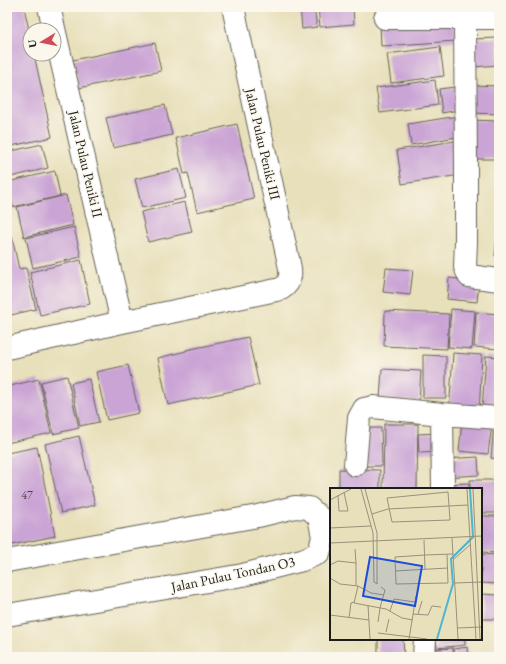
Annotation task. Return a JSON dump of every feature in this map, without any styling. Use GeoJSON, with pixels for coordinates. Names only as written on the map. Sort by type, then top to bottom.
{"type":"FeatureCollection","features":[{"type":"Feature","properties":{"kind":"street","name":"Jalan Pulau Peniki II"},"geometry":{"type":"LineString","coordinates":[[49,7],[122,322]]}},
{"type":"Feature","properties":{"kind":"street","name":"Jalan Pulau Peniki III"},"geometry":{"type":"LineString","coordinates":[[122,322],[281,289],[286,286],[289,280],[291,272],[232,7]]}},
{"type":"Feature","properties":{"kind":"street"},"geometry":{"type":"LineString","coordinates":[[385,18],[499,18]]}},
{"type":"Feature","properties":{"kind":"street"},"geometry":{"type":"LineString","coordinates":[[465,18],[465,267],[469,276],[499,280]]}},
{"type":"Feature","properties":{"kind":"street"},"geometry":{"type":"LineString","coordinates":[[7,348],[122,322]]}},
{"type":"Feature","properties":{"kind":"street"},"geometry":{"type":"LineString","coordinates":[[355,465],[359,418],[364,409],[373,407],[499,418]]}},
{"type":"Feature","properties":{"kind":"street"},"geometry":{"type":"LineString","coordinates":[[442,414],[443,488]]}},
{"type":"Feature","properties":{"kind":"street","name":"Jalan Pulau Tondan O3"},"geometry":{"type":"LineString","coordinates":[[7,562],[258,516],[295,507],[309,508],[319,518],[323,537],[319,553],[302,560],[243,575],[7,615]]}},
{"type":"Feature","properties":{"kind":"street"},"geometry":{"type":"LineString","coordinates":[[424,657],[425,640]]}},
{"type":"Feature","properties":{"kind":"building"},"geometry":{"type":"Polygon","coordinates":[[[7,7],[24,7],[27,22],[22,22],[22,62],[36,62],[52,137],[7,147],[7,7]]]}},
{"type":"Feature","properties":{"kind":"building"},"geometry":{"type":"Polygon","coordinates":[[[300,7],[314,7],[317,27],[302,29],[300,7]]]}},
{"type":"Feature","properties":{"kind":"building"},"geometry":{"type":"Polygon","coordinates":[[[318,7],[353,7],[354,24],[320,27],[318,7]]]}},
{"type":"Feature","properties":{"kind":"building"},"geometry":{"type":"Polygon","coordinates":[[[454,18],[456,41],[381,46],[380,23],[454,18]]]}},
{"type":"Feature","properties":{"kind":"building"},"geometry":{"type":"Polygon","coordinates":[[[497,38],[499,65],[473,67],[472,39],[497,38]]]}},
{"type":"Feature","properties":{"kind":"building"},"geometry":{"type":"Polygon","coordinates":[[[155,43],[161,71],[79,88],[73,60],[155,43]]]}},
{"type":"Feature","properties":{"kind":"building"},"geometry":{"type":"Polygon","coordinates":[[[440,47],[444,76],[391,83],[387,54],[440,47]]]}},
{"type":"Feature","properties":{"kind":"building"},"geometry":{"type":"Polygon","coordinates":[[[435,80],[438,105],[380,113],[376,88],[435,80]]]}},
{"type":"Feature","properties":{"kind":"building"},"geometry":{"type":"Polygon","coordinates":[[[469,85],[499,86],[499,114],[468,113],[469,85]]]}},
{"type":"Feature","properties":{"kind":"building"},"geometry":{"type":"Polygon","coordinates":[[[455,87],[458,110],[442,113],[439,89],[455,87]]]}},
{"type":"Feature","properties":{"kind":"building"},"geometry":{"type":"Polygon","coordinates":[[[165,105],[172,135],[113,148],[106,118],[165,105]]]}},
{"type":"Feature","properties":{"kind":"building"},"geometry":{"type":"Polygon","coordinates":[[[458,116],[462,136],[411,145],[408,124],[458,116]]]}},
{"type":"Feature","properties":{"kind":"building"},"geometry":{"type":"Polygon","coordinates":[[[470,120],[499,121],[499,159],[469,159],[470,120]]]}},
{"type":"Feature","properties":{"kind":"building"},"geometry":{"type":"Polygon","coordinates":[[[237,124],[254,199],[197,212],[188,173],[184,174],[176,138],[237,124]]]}},
{"type":"Feature","properties":{"kind":"building"},"geometry":{"type":"Polygon","coordinates":[[[455,141],[460,175],[402,184],[397,150],[455,141]]]}},
{"type":"Feature","properties":{"kind":"building"},"geometry":{"type":"Polygon","coordinates":[[[42,144],[48,168],[7,178],[7,152],[42,144]]]}},
{"type":"Feature","properties":{"kind":"building"},"geometry":{"type":"Polygon","coordinates":[[[179,169],[186,198],[142,208],[135,179],[179,169]]]}},
{"type":"Feature","properties":{"kind":"building"},"geometry":{"type":"Polygon","coordinates":[[[55,171],[60,196],[13,207],[7,182],[55,171]]]}},
{"type":"Feature","properties":{"kind":"building"},"geometry":{"type":"Polygon","coordinates":[[[66,195],[73,225],[24,237],[17,207],[66,195]]]}},
{"type":"Feature","properties":{"kind":"building"},"geometry":{"type":"Polygon","coordinates":[[[185,202],[192,232],[148,242],[141,212],[185,202]]]}},
{"type":"Feature","properties":{"kind":"building"},"geometry":{"type":"Polygon","coordinates":[[[498,224],[499,256],[495,256],[498,224]]]}},
{"type":"Feature","properties":{"kind":"building"},"geometry":{"type":"Polygon","coordinates":[[[74,227],[81,257],[33,268],[26,238],[74,227]]]}},
{"type":"Feature","properties":{"kind":"building"},"geometry":{"type":"Polygon","coordinates":[[[12,237],[19,269],[26,268],[36,309],[7,316],[7,239],[12,237]]]}},
{"type":"Feature","properties":{"kind":"building"},"geometry":{"type":"Polygon","coordinates":[[[81,260],[90,304],[40,315],[30,272],[81,260]]]}},
{"type":"Feature","properties":{"kind":"building"},"geometry":{"type":"Polygon","coordinates":[[[386,268],[413,270],[410,295],[383,292],[386,268]]]}},
{"type":"Feature","properties":{"kind":"building"},"geometry":{"type":"Polygon","coordinates":[[[449,278],[479,281],[477,302],[447,299],[449,278]]]}},
{"type":"Feature","properties":{"kind":"building"},"geometry":{"type":"Polygon","coordinates":[[[498,292],[499,309],[496,309],[498,292]]]}},
{"type":"Feature","properties":{"kind":"building"},"geometry":{"type":"Polygon","coordinates":[[[451,309],[475,311],[472,349],[448,347],[451,309]]]}},
{"type":"Feature","properties":{"kind":"building"},"geometry":{"type":"Polygon","coordinates":[[[385,311],[449,314],[447,349],[384,346],[385,311]]]}},
{"type":"Feature","properties":{"kind":"building"},"geometry":{"type":"Polygon","coordinates":[[[476,312],[499,314],[499,349],[474,347],[476,312]]]}},
{"type":"Feature","properties":{"kind":"building"},"geometry":{"type":"Polygon","coordinates":[[[248,337],[259,385],[168,405],[158,358],[186,350],[248,337]]]}},
{"type":"Feature","properties":{"kind":"building"},"geometry":{"type":"Polygon","coordinates":[[[453,353],[482,355],[479,415],[449,413],[453,353]]]}},
{"type":"Feature","properties":{"kind":"building"},"geometry":{"type":"Polygon","coordinates":[[[423,355],[446,356],[446,398],[423,398],[423,355]]]}},
{"type":"Feature","properties":{"kind":"building"},"geometry":{"type":"Polygon","coordinates":[[[486,356],[499,357],[499,410],[482,409],[486,356]]]}},
{"type":"Feature","properties":{"kind":"building"},"geometry":{"type":"Polygon","coordinates":[[[128,365],[139,413],[107,420],[96,372],[128,365]]]}},
{"type":"Feature","properties":{"kind":"building"},"geometry":{"type":"Polygon","coordinates":[[[382,369],[421,371],[419,401],[380,399],[382,369]]]}},
{"type":"Feature","properties":{"kind":"building"},"geometry":{"type":"Polygon","coordinates":[[[67,376],[79,428],[53,434],[41,382],[67,376]]]}},
{"type":"Feature","properties":{"kind":"building"},"geometry":{"type":"Polygon","coordinates":[[[39,379],[51,433],[7,443],[7,388],[39,379]]]}},
{"type":"Feature","properties":{"kind":"building"},"geometry":{"type":"Polygon","coordinates":[[[89,379],[99,422],[80,426],[71,383],[89,379]]]}},
{"type":"Feature","properties":{"kind":"building"},"geometry":{"type":"Polygon","coordinates":[[[462,421],[492,425],[488,454],[459,451],[462,421]]]}},
{"type":"Feature","properties":{"kind":"building"},"geometry":{"type":"Polygon","coordinates":[[[494,423],[499,423],[499,459],[491,458],[494,423]]]}},
{"type":"Feature","properties":{"kind":"building"},"geometry":{"type":"Polygon","coordinates":[[[384,424],[418,424],[417,488],[383,488],[384,424]]]}},
{"type":"Feature","properties":{"kind":"building"},"geometry":{"type":"Polygon","coordinates":[[[359,428],[381,428],[382,466],[360,466],[359,428]]]}},
{"type":"Feature","properties":{"kind":"building"},"geometry":{"type":"Polygon","coordinates":[[[440,433],[441,452],[419,453],[418,434],[440,433]]]}},
{"type":"Feature","properties":{"kind":"building"},"geometry":{"type":"Polygon","coordinates":[[[79,436],[95,505],[61,513],[45,444],[79,436]]]}},
{"type":"Feature","properties":{"kind":"building"},"geometry":{"type":"Polygon","coordinates":[[[37,447],[55,536],[7,546],[7,453],[37,447]]]}},
{"type":"Feature","properties":{"kind":"building"},"geometry":{"type":"Polygon","coordinates":[[[478,457],[479,475],[445,477],[444,459],[478,457]]]}},
{"type":"Feature","properties":{"kind":"building"},"geometry":{"type":"Polygon","coordinates":[[[339,469],[380,470],[380,488],[339,488],[339,469]]]}},
{"type":"Feature","properties":{"kind":"building"},"geometry":{"type":"Polygon","coordinates":[[[470,480],[499,480],[499,513],[482,513],[482,488],[470,488],[470,480]]]}},
{"type":"Feature","properties":{"kind":"building"},"geometry":{"type":"Polygon","coordinates":[[[469,483],[469,488],[443,488],[443,484],[469,483]]]}},
{"type":"Feature","properties":{"kind":"building"},"geometry":{"type":"Polygon","coordinates":[[[482,516],[499,516],[499,553],[482,552],[482,516]]]}},
{"type":"Feature","properties":{"kind":"building"},"geometry":{"type":"Polygon","coordinates":[[[482,554],[499,555],[499,584],[482,583],[482,554]]]}},
{"type":"Feature","properties":{"kind":"building"},"geometry":{"type":"Polygon","coordinates":[[[482,594],[499,595],[499,619],[482,619],[482,594]]]}},
{"type":"Feature","properties":{"kind":"building"},"geometry":{"type":"Polygon","coordinates":[[[378,640],[403,640],[404,657],[378,657],[378,640]]]}},
{"type":"Feature","properties":{"kind":"building"},"geometry":{"type":"Polygon","coordinates":[[[436,640],[465,640],[465,645],[437,648],[436,640]]]}},
{"type":"Feature","properties":{"kind":"building"},"geometry":{"type":"Polygon","coordinates":[[[467,647],[468,657],[455,657],[454,649],[467,647]]]}},
{"type":"Feature","properties":{"kind":"building"},"geometry":{"type":"Polygon","coordinates":[[[453,648],[453,657],[427,657],[426,650],[453,648]]]}}]}
